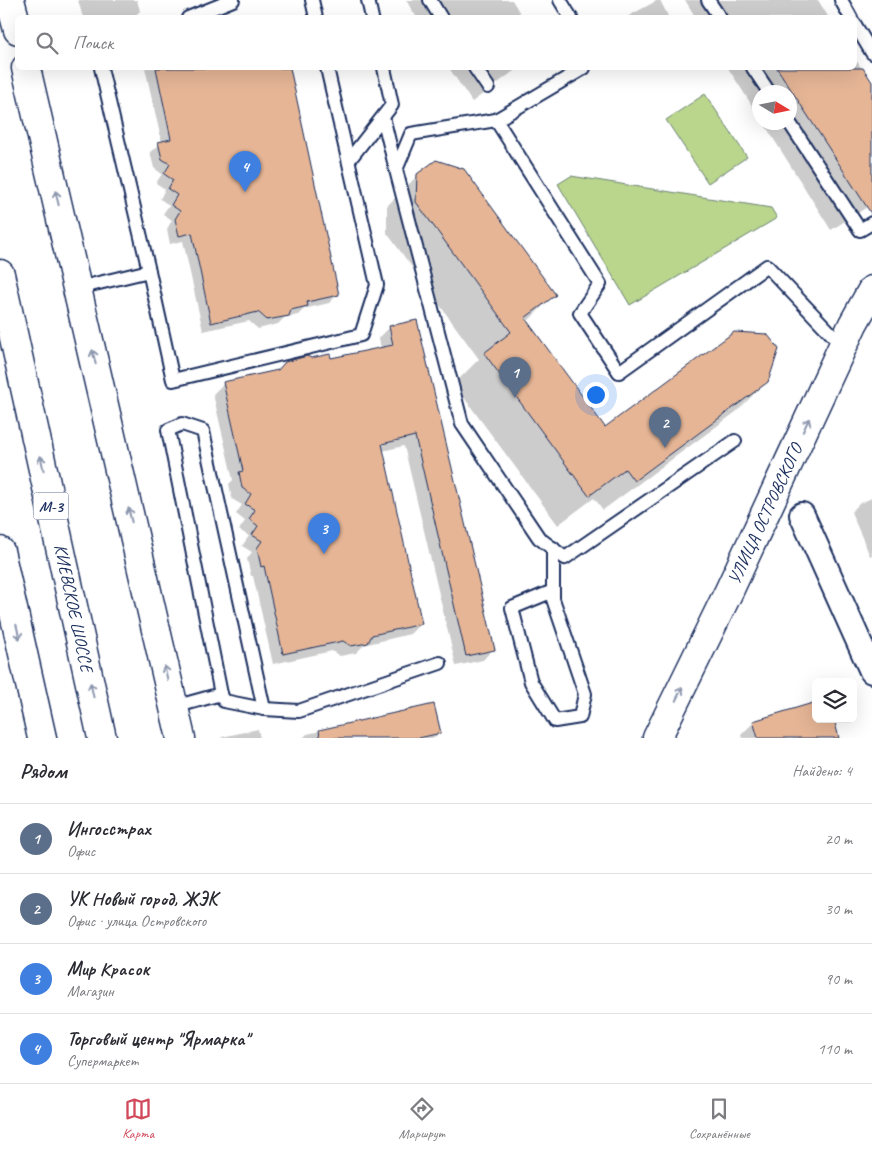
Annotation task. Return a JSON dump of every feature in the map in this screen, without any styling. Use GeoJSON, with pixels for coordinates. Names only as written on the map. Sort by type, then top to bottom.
{"type":"FeatureCollection","features":[{"type":"Feature","properties":{"kind":"main road"},"geometry":{"type":"LineString","coordinates":[[26,70],[181,738]]}},
{"type":"Feature","properties":{"kind":"main road","name":"КИЕВСКОЕ ШОССЕ"},"geometry":{"type":"LineString","coordinates":[[0,274],[102,738]]}},
{"type":"Feature","properties":{"kind":"main road","name":"УЛИЦА ОСТРОВСКОГО"},"geometry":{"type":"LineString","coordinates":[[657,738],[729,591],[843,346],[872,290]]}},
{"type":"Feature","properties":{"kind":"main road"},"geometry":{"type":"LineString","coordinates":[[0,551],[42,738]]}},
{"type":"Feature","properties":{"kind":"street"},"geometry":{"type":"LineString","coordinates":[[802,515],[872,671]]}},
{"type":"Feature","properties":{"kind":"lane"},"geometry":{"type":"LineString","coordinates":[[196,15],[233,0]]}},
{"type":"Feature","properties":{"kind":"lane"},"geometry":{"type":"LineString","coordinates":[[312,0],[315,15]]}},
{"type":"Feature","properties":{"kind":"lane"},"geometry":{"type":"LineString","coordinates":[[368,0],[371,15]]}},
{"type":"Feature","properties":{"kind":"lane"},"geometry":{"type":"LineString","coordinates":[[430,0],[439,15]]}},
{"type":"Feature","properties":{"kind":"lane"},"geometry":{"type":"LineString","coordinates":[[560,0],[569,15]]}},
{"type":"Feature","properties":{"kind":"lane"},"geometry":{"type":"LineString","coordinates":[[708,0],[718,15]]}},
{"type":"Feature","properties":{"kind":"lane"},"geometry":{"type":"LineString","coordinates":[[841,0],[849,15]]}},
{"type":"Feature","properties":{"kind":"lane"},"geometry":{"type":"LineString","coordinates":[[857,28],[872,53]]}},
{"type":"Feature","properties":{"kind":"lane"},"geometry":{"type":"LineString","coordinates":[[101,70],[173,380],[361,335],[377,285],[327,70]]}},
{"type":"Feature","properties":{"kind":"lane"},"geometry":{"type":"LineString","coordinates":[[349,160],[392,105],[384,70]]}},
{"type":"Feature","properties":{"kind":"lane"},"geometry":{"type":"LineString","coordinates":[[476,70],[488,87]]}},
{"type":"Feature","properties":{"kind":"lane"},"geometry":{"type":"LineString","coordinates":[[396,170],[410,134],[496,120],[581,70]]}},
{"type":"Feature","properties":{"kind":"lane"},"geometry":{"type":"LineString","coordinates":[[754,70],[764,85]]}},
{"type":"Feature","properties":{"kind":"lane"},"geometry":{"type":"LineString","coordinates":[[383,117],[462,424],[540,538],[565,558],[734,441]]}},
{"type":"Feature","properties":{"kind":"lane"},"geometry":{"type":"LineString","coordinates":[[496,120],[600,284],[580,313],[619,372],[767,266],[843,346]]}},
{"type":"Feature","properties":{"kind":"lane"},"geometry":{"type":"LineString","coordinates":[[794,130],[860,230],[872,223]]}},
{"type":"Feature","properties":{"kind":"lane"},"geometry":{"type":"LineString","coordinates":[[78,288],[149,271]]}},
{"type":"Feature","properties":{"kind":"lane"},"geometry":{"type":"LineString","coordinates":[[264,709],[203,430],[182,424],[168,430],[221,694],[224,701],[264,709],[299,711],[440,662]]}},
{"type":"Feature","properties":{"kind":"lane"},"geometry":{"type":"LineString","coordinates":[[552,548],[553,591],[553,599],[585,694],[580,717],[555,720],[531,682],[512,608],[553,591]]}},
{"type":"Feature","properties":{"kind":"lane"},"geometry":{"type":"LineString","coordinates":[[174,707],[221,694]]}},
{"type":"Feature","properties":{"kind":"green space"},"geometry":{"type":"Polygon","coordinates":[[[705,94],[747,157],[708,183],[666,120],[705,94]]]}},
{"type":"Feature","properties":{"kind":"green space"},"geometry":{"type":"Polygon","coordinates":[[[571,176],[771,208],[777,218],[630,305],[558,184],[571,176]]]}},
{"type":"Feature","properties":{"kind":"building"},"geometry":{"type":"Polygon","coordinates":[[[857,68],[863,68],[872,82],[872,215],[797,99],[797,85],[788,85],[778,70],[857,70],[857,68]]]}},
{"type":"Feature","properties":{"kind":"building"},"geometry":{"type":"Polygon","coordinates":[[[156,70],[290,70],[339,295],[307,302],[308,306],[291,310],[289,316],[267,320],[258,312],[211,323],[192,233],[179,236],[175,219],[180,211],[171,205],[177,195],[168,189],[173,180],[164,174],[170,164],[162,159],[158,142],[171,139],[156,70]]]}},
{"type":"Feature","properties":{"kind":"building"},"geometry":{"type":"Polygon","coordinates":[[[436,160],[464,169],[556,295],[525,318],[605,427],[734,332],[767,334],[779,349],[768,382],[634,481],[625,469],[589,496],[484,353],[511,332],[416,202],[417,174],[436,160]]]}},
{"type":"Feature","properties":{"kind":"building"},"geometry":{"type":"Polygon","coordinates":[[[417,320],[495,650],[466,656],[415,436],[382,444],[422,624],[372,635],[368,643],[351,646],[343,641],[283,654],[264,566],[261,567],[257,548],[262,541],[252,535],[258,526],[249,519],[255,510],[245,504],[251,494],[242,488],[239,472],[243,471],[223,382],[278,370],[285,362],[307,356],[311,358],[330,354],[331,358],[393,345],[389,326],[417,320]]]}},
{"type":"Feature","properties":{"kind":"building"},"geometry":{"type":"Polygon","coordinates":[[[812,703],[812,723],[835,723],[839,738],[758,738],[753,721],[812,703]]]}},
{"type":"Feature","properties":{"kind":"building"},"geometry":{"type":"Polygon","coordinates":[[[434,704],[441,733],[419,738],[320,738],[319,730],[434,704]]]}},
{"type":"Feature","properties":{"kind":"place","name":"Торговый центр \"Ярмарка\""},"geometry":{"type":"Point","coordinates":[245,192]}},
{"type":"Feature","properties":{"kind":"place","name":"Ингосстрах"},"geometry":{"type":"Point","coordinates":[515,398]}},
{"type":"Feature","properties":{"kind":"place","name":"УК Новый город, ЖЭК"},"geometry":{"type":"Point","coordinates":[665,448]}},
{"type":"Feature","properties":{"kind":"place","name":"Мир Красок"},"geometry":{"type":"Point","coordinates":[324,554]}}]}
